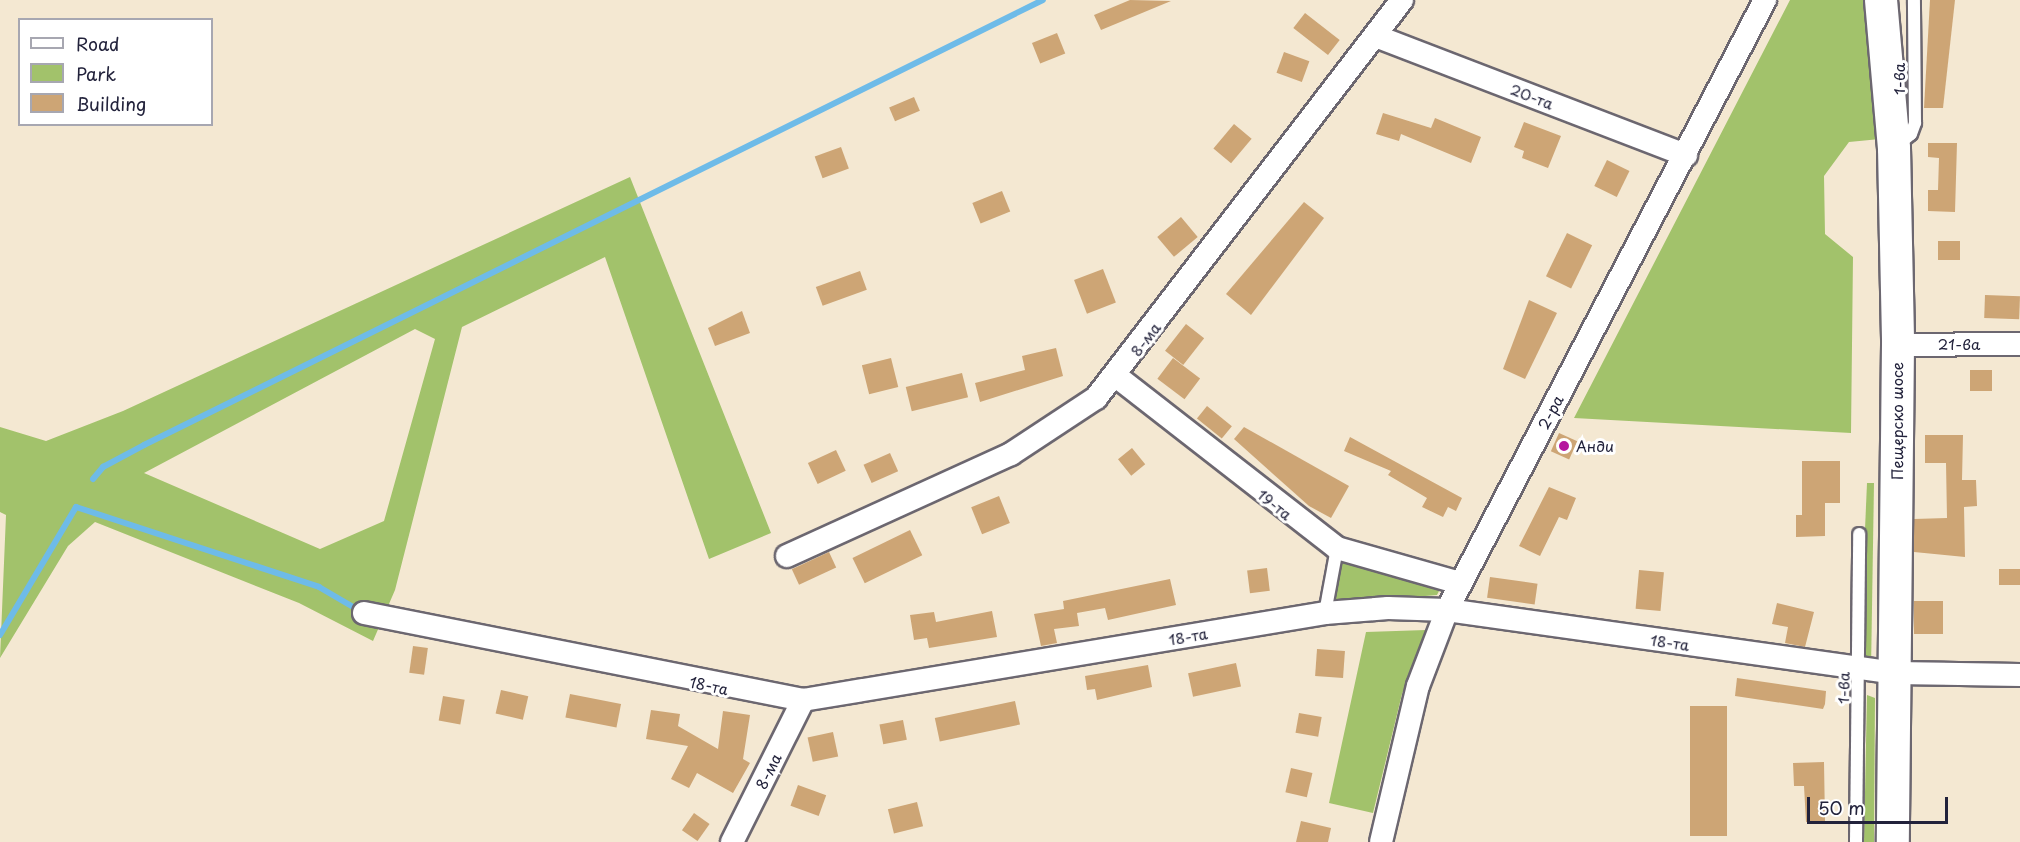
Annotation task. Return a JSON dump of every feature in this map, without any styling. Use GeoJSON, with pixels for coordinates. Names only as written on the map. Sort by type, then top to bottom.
{"type":"FeatureCollection","features":[{"type":"Feature","properties":{"kind":"main road","name":"Пещерско шосе"},"geometry":{"type":"LineString","coordinates":[[1880,1],[1894,148],[1898,345],[1893,842]]}},
{"type":"Feature","properties":{"kind":"street","name":"8-ма"},"geometry":{"type":"LineString","coordinates":[[787,556],[1011,454],[1076,414],[1116,376],[1378,37],[1402,0]]}},
{"type":"Feature","properties":{"kind":"street","name":"2-ра"},"geometry":{"type":"LineString","coordinates":[[1381,842],[1418,686],[1447,610],[1765,0]]}},
{"type":"Feature","properties":{"kind":"street","name":"20-та"},"geometry":{"type":"LineString","coordinates":[[1378,37],[1686,155]]}},
{"type":"Feature","properties":{"kind":"street","name":"21-ва"},"geometry":{"type":"LineString","coordinates":[[1898,345],[2020,344]]}},
{"type":"Feature","properties":{"kind":"street","name":"19-та"},"geometry":{"type":"LineString","coordinates":[[1116,376],[1337,548],[1460,583]]}},
{"type":"Feature","properties":{"kind":"street","name":"18-та"},"geometry":{"type":"LineString","coordinates":[[364,613],[803,700],[1325,613],[1447,610],[1859,669],[1895,673],[2020,675]]}},
{"type":"Feature","properties":{"kind":"street","name":"8-ма"},"geometry":{"type":"LineString","coordinates":[[732,842],[803,700]]}},
{"type":"Feature","properties":{"kind":"lane","name":"1-ва"},"geometry":{"type":"LineString","coordinates":[[1894,148],[1905,142],[1915,123],[1914,0]]}},
{"type":"Feature","properties":{"kind":"lane","name":"1-ва"},"geometry":{"type":"LineString","coordinates":[[1856,842],[1859,534]]}},
{"type":"Feature","properties":{"kind":"lane"},"geometry":{"type":"LineString","coordinates":[[1325,613],[1337,548]]}},
{"type":"Feature","properties":{"kind":"green space"},"geometry":{"type":"Polygon","coordinates":[[[1790,0],[1866,0],[1880,139],[1849,142],[1824,176],[1825,234],[1853,257],[1851,433],[1574,418],[1790,0]]]}},
{"type":"Feature","properties":{"kind":"green space"},"geometry":{"type":"Polygon","coordinates":[[[630,177],[771,533],[709,559],[605,257],[462,327],[395,590],[373,641],[299,603],[95,522],[68,546],[0,658],[6,515],[0,512],[0,427],[46,441],[123,411],[630,177]],[[415,329],[144,473],[320,549],[384,521],[435,339],[415,329]]]}},
{"type":"Feature","properties":{"kind":"green space"},"geometry":{"type":"Polygon","coordinates":[[[1867,483],[1874,483],[1871,670],[1859,669],[1867,483]]]}},
{"type":"Feature","properties":{"kind":"green space"},"geometry":{"type":"Polygon","coordinates":[[[1340,559],[1442,585],[1437,595],[1331,604],[1340,559]]]}},
{"type":"Feature","properties":{"kind":"green space"},"geometry":{"type":"Polygon","coordinates":[[[1426,630],[1402,694],[1373,813],[1329,803],[1366,632],[1426,630]]]}},
{"type":"Feature","properties":{"kind":"green space"},"geometry":{"type":"Polygon","coordinates":[[[1867,695],[1875,698],[1874,842],[1864,842],[1867,695]]]}},
{"type":"Feature","properties":{"kind":"building"},"geometry":{"type":"Polygon","coordinates":[[[1130,0],[1171,1],[1101,30],[1094,15],[1130,0]]]}},
{"type":"Feature","properties":{"kind":"building"},"geometry":{"type":"Polygon","coordinates":[[[1930,0],[1955,0],[1943,108],[1924,108],[1930,0]]]}},
{"type":"Feature","properties":{"kind":"building"},"geometry":{"type":"Polygon","coordinates":[[[1305,13],[1340,40],[1328,55],[1293,28],[1305,13]]]}},
{"type":"Feature","properties":{"kind":"building"},"geometry":{"type":"Polygon","coordinates":[[[1057,33],[1065,53],[1040,64],[1032,43],[1057,33]]]}},
{"type":"Feature","properties":{"kind":"building"},"geometry":{"type":"Polygon","coordinates":[[[1284,52],[1309,61],[1302,82],[1276,73],[1284,52]]]}},
{"type":"Feature","properties":{"kind":"building"},"geometry":{"type":"Polygon","coordinates":[[[914,97],[920,111],[895,121],[889,108],[914,97]]]}},
{"type":"Feature","properties":{"kind":"building"},"geometry":{"type":"Polygon","coordinates":[[[1383,113],[1431,128],[1435,118],[1481,137],[1471,163],[1401,134],[1399,141],[1376,134],[1383,113]]]}},
{"type":"Feature","properties":{"kind":"building"},"geometry":{"type":"Polygon","coordinates":[[[1524,122],[1561,136],[1548,168],[1522,158],[1524,151],[1514,147],[1524,122]]]}},
{"type":"Feature","properties":{"kind":"building"},"geometry":{"type":"Polygon","coordinates":[[[1234,124],[1252,139],[1231,163],[1213,149],[1234,124]]]}},
{"type":"Feature","properties":{"kind":"building"},"geometry":{"type":"Polygon","coordinates":[[[1928,143],[1957,143],[1955,212],[1928,211],[1928,190],[1938,190],[1939,158],[1928,157],[1928,143]]]}},
{"type":"Feature","properties":{"kind":"building"},"geometry":{"type":"Polygon","coordinates":[[[841,147],[849,169],[823,178],[815,157],[841,147]]]}},
{"type":"Feature","properties":{"kind":"building"},"geometry":{"type":"Polygon","coordinates":[[[1607,160],[1629,171],[1617,197],[1594,186],[1607,160]]]}},
{"type":"Feature","properties":{"kind":"building"},"geometry":{"type":"Polygon","coordinates":[[[1002,191],[1010,211],[981,223],[972,203],[1002,191]]]}},
{"type":"Feature","properties":{"kind":"building"},"geometry":{"type":"Polygon","coordinates":[[[1304,202],[1324,218],[1251,315],[1226,294],[1304,202]]]}},
{"type":"Feature","properties":{"kind":"building"},"geometry":{"type":"Polygon","coordinates":[[[1181,217],[1198,237],[1174,257],[1157,237],[1181,217]]]}},
{"type":"Feature","properties":{"kind":"building"},"geometry":{"type":"Polygon","coordinates":[[[1567,233],[1592,245],[1571,288],[1546,276],[1567,233]]]}},
{"type":"Feature","properties":{"kind":"building"},"geometry":{"type":"Polygon","coordinates":[[[1938,241],[1960,241],[1960,260],[1938,260],[1938,241]]]}},
{"type":"Feature","properties":{"kind":"building"},"geometry":{"type":"Polygon","coordinates":[[[1103,269],[1116,303],[1087,314],[1074,280],[1103,269]]]}},
{"type":"Feature","properties":{"kind":"building"},"geometry":{"type":"Polygon","coordinates":[[[860,271],[867,290],[823,306],[816,287],[860,271]]]}},
{"type":"Feature","properties":{"kind":"building"},"geometry":{"type":"Polygon","coordinates":[[[1985,295],[2020,296],[2019,319],[1984,318],[1985,295]]]}},
{"type":"Feature","properties":{"kind":"building"},"geometry":{"type":"Polygon","coordinates":[[[1529,300],[1557,313],[1525,379],[1503,369],[1529,300]]]}},
{"type":"Feature","properties":{"kind":"building"},"geometry":{"type":"Polygon","coordinates":[[[742,311],[750,333],[715,346],[708,328],[742,311]]]}},
{"type":"Feature","properties":{"kind":"building"},"geometry":{"type":"Polygon","coordinates":[[[1186,324],[1204,338],[1183,365],[1165,351],[1186,324]]]}},
{"type":"Feature","properties":{"kind":"building"},"geometry":{"type":"Polygon","coordinates":[[[1056,348],[1063,376],[980,402],[975,383],[1025,370],[1022,356],[1056,348]]]}},
{"type":"Feature","properties":{"kind":"building"},"geometry":{"type":"Polygon","coordinates":[[[891,358],[898,387],[869,394],[862,365],[891,358]]]}},
{"type":"Feature","properties":{"kind":"building"},"geometry":{"type":"Polygon","coordinates":[[[1173,358],[1200,378],[1185,399],[1157,379],[1173,358]]]}},
{"type":"Feature","properties":{"kind":"building"},"geometry":{"type":"Polygon","coordinates":[[[1970,370],[1992,370],[1992,391],[1970,391],[1970,370]]]}},
{"type":"Feature","properties":{"kind":"building"},"geometry":{"type":"Polygon","coordinates":[[[962,373],[968,397],[912,411],[906,387],[962,373]]]}},
{"type":"Feature","properties":{"kind":"building"},"geometry":{"type":"Polygon","coordinates":[[[1207,406],[1232,426],[1222,439],[1197,418],[1207,406]]]}},
{"type":"Feature","properties":{"kind":"building"},"geometry":{"type":"Polygon","coordinates":[[[1244,427],[1349,486],[1331,518],[1309,506],[1234,439],[1244,427]]]}},
{"type":"Feature","properties":{"kind":"building","name":"Анди"},"geometry":{"type":"Polygon","coordinates":[[[1559,433],[1577,441],[1569,459],[1551,451],[1559,433]]]}},
{"type":"Feature","properties":{"kind":"building"},"geometry":{"type":"Polygon","coordinates":[[[1925,435],[1963,435],[1962,480],[1976,480],[1977,506],[1964,507],[1965,557],[1914,552],[1914,519],[1947,518],[1946,463],[1925,463],[1925,435]]]}},
{"type":"Feature","properties":{"kind":"building"},"geometry":{"type":"Polygon","coordinates":[[[1350,437],[1462,498],[1456,511],[1448,507],[1443,517],[1422,507],[1427,498],[1388,475],[1391,471],[1344,451],[1350,437]]]}},
{"type":"Feature","properties":{"kind":"building"},"geometry":{"type":"Polygon","coordinates":[[[1132,448],[1145,464],[1131,476],[1118,459],[1132,448]]]}},
{"type":"Feature","properties":{"kind":"building"},"geometry":{"type":"Polygon","coordinates":[[[836,450],[846,471],[818,484],[808,463],[836,450]]]}},
{"type":"Feature","properties":{"kind":"building"},"geometry":{"type":"Polygon","coordinates":[[[890,453],[898,471],[872,483],[864,465],[890,453]]]}},
{"type":"Feature","properties":{"kind":"building"},"geometry":{"type":"Polygon","coordinates":[[[1802,461],[1840,461],[1840,503],[1825,503],[1825,536],[1796,537],[1796,515],[1802,515],[1802,461]]]}},
{"type":"Feature","properties":{"kind":"building"},"geometry":{"type":"Polygon","coordinates":[[[1549,487],[1576,498],[1567,520],[1559,517],[1540,556],[1519,546],[1549,487]]]}},
{"type":"Feature","properties":{"kind":"building"},"geometry":{"type":"Polygon","coordinates":[[[999,496],[1010,523],[982,534],[971,507],[999,496]]]}},
{"type":"Feature","properties":{"kind":"building"},"geometry":{"type":"Polygon","coordinates":[[[910,530],[922,555],[865,583],[852,558],[910,530]]]}},
{"type":"Feature","properties":{"kind":"building"},"geometry":{"type":"Polygon","coordinates":[[[829,552],[836,567],[799,585],[792,569],[829,552]]]}},
{"type":"Feature","properties":{"kind":"building"},"geometry":{"type":"Polygon","coordinates":[[[1267,568],[1270,591],[1250,593],[1247,570],[1267,568]]]}},
{"type":"Feature","properties":{"kind":"building"},"geometry":{"type":"Polygon","coordinates":[[[1999,569],[2020,569],[2020,585],[1999,585],[1999,569]]]}},
{"type":"Feature","properties":{"kind":"building"},"geometry":{"type":"Polygon","coordinates":[[[1639,570],[1664,572],[1661,611],[1636,609],[1639,570]]]}},
{"type":"Feature","properties":{"kind":"building"},"geometry":{"type":"Polygon","coordinates":[[[1490,577],[1538,584],[1535,604],[1487,598],[1490,577]]]}},
{"type":"Feature","properties":{"kind":"building"},"geometry":{"type":"Polygon","coordinates":[[[1170,579],[1176,605],[1108,620],[1105,608],[1077,613],[1079,626],[1054,629],[1057,643],[1041,646],[1034,614],[1064,609],[1063,601],[1170,579]]]}},
{"type":"Feature","properties":{"kind":"building"},"geometry":{"type":"Polygon","coordinates":[[[1914,601],[1943,601],[1943,634],[1914,634],[1914,601]]]}},
{"type":"Feature","properties":{"kind":"building"},"geometry":{"type":"Polygon","coordinates":[[[1777,603],[1814,612],[1805,647],[1785,643],[1788,627],[1772,624],[1777,603]]]}},
{"type":"Feature","properties":{"kind":"building"},"geometry":{"type":"Polygon","coordinates":[[[992,611],[997,637],[929,648],[927,638],[914,640],[910,615],[934,612],[936,622],[992,611]]]}},
{"type":"Feature","properties":{"kind":"building"},"geometry":{"type":"Polygon","coordinates":[[[413,646],[428,648],[424,675],[409,673],[413,646]]]}},
{"type":"Feature","properties":{"kind":"building"},"geometry":{"type":"Polygon","coordinates":[[[1317,649],[1345,651],[1343,678],[1315,676],[1317,649]]]}},
{"type":"Feature","properties":{"kind":"building"},"geometry":{"type":"Polygon","coordinates":[[[1236,663],[1241,686],[1193,697],[1188,673],[1236,663]]]}},
{"type":"Feature","properties":{"kind":"building"},"geometry":{"type":"Polygon","coordinates":[[[1148,665],[1152,687],[1097,700],[1095,689],[1087,690],[1085,676],[1148,665]]]}},
{"type":"Feature","properties":{"kind":"building"},"geometry":{"type":"Polygon","coordinates":[[[1737,678],[1826,691],[1825,704],[1823,709],[1735,696],[1737,678]]]}},
{"type":"Feature","properties":{"kind":"building"},"geometry":{"type":"Polygon","coordinates":[[[501,690],[528,696],[523,720],[496,713],[501,690]]]}},
{"type":"Feature","properties":{"kind":"building"},"geometry":{"type":"Polygon","coordinates":[[[570,694],[621,704],[616,727],[565,718],[570,694]]]}},
{"type":"Feature","properties":{"kind":"building"},"geometry":{"type":"Polygon","coordinates":[[[443,696],[465,700],[460,724],[439,721],[443,696]]]}},
{"type":"Feature","properties":{"kind":"building"},"geometry":{"type":"Polygon","coordinates":[[[1015,701],[1020,724],[940,742],[935,718],[1015,701]]]}},
{"type":"Feature","properties":{"kind":"building"},"geometry":{"type":"Polygon","coordinates":[[[1690,706],[1727,706],[1727,836],[1690,836],[1690,706]]]}},
{"type":"Feature","properties":{"kind":"building"},"geometry":{"type":"Polygon","coordinates":[[[651,710],[680,714],[678,726],[718,749],[723,711],[750,715],[743,759],[750,763],[733,793],[697,773],[689,788],[671,779],[688,746],[646,739],[651,710]]]}},
{"type":"Feature","properties":{"kind":"building"},"geometry":{"type":"Polygon","coordinates":[[[1299,713],[1322,717],[1318,737],[1296,733],[1299,713]]]}},
{"type":"Feature","properties":{"kind":"building"},"geometry":{"type":"Polygon","coordinates":[[[903,720],[907,740],[883,744],[879,725],[903,720]]]}},
{"type":"Feature","properties":{"kind":"building"},"geometry":{"type":"Polygon","coordinates":[[[833,732],[838,756],[813,762],[808,737],[833,732]]]}},
{"type":"Feature","properties":{"kind":"building"},"geometry":{"type":"Polygon","coordinates":[[[1824,762],[1825,821],[1806,822],[1804,786],[1794,786],[1793,763],[1824,762]]]}},
{"type":"Feature","properties":{"kind":"building"},"geometry":{"type":"Polygon","coordinates":[[[1291,768],[1312,773],[1307,797],[1285,792],[1291,768]]]}},
{"type":"Feature","properties":{"kind":"building"},"geometry":{"type":"Polygon","coordinates":[[[798,785],[826,795],[819,816],[790,806],[798,785]]]}},
{"type":"Feature","properties":{"kind":"building"},"geometry":{"type":"Polygon","coordinates":[[[917,802],[923,826],[894,834],[888,809],[917,802]]]}},
{"type":"Feature","properties":{"kind":"building"},"geometry":{"type":"Polygon","coordinates":[[[694,813],[710,824],[698,841],[682,830],[694,813]]]}},
{"type":"Feature","properties":{"kind":"building"},"geometry":{"type":"Polygon","coordinates":[[[1301,821],[1331,828],[1328,842],[1296,842],[1301,821]]]}},
{"type":"Feature","properties":{"kind":"waterway"},"geometry":{"type":"LineString","coordinates":[[93,479],[103,467],[144,445],[1043,0]]}},
{"type":"Feature","properties":{"kind":"waterway"},"geometry":{"type":"LineString","coordinates":[[0,635],[76,507],[319,587],[360,611]]}},
{"type":"Feature","properties":{"kind":"place","name":"Анди"},"geometry":{"type":"Point","coordinates":[1564,446]}}]}
